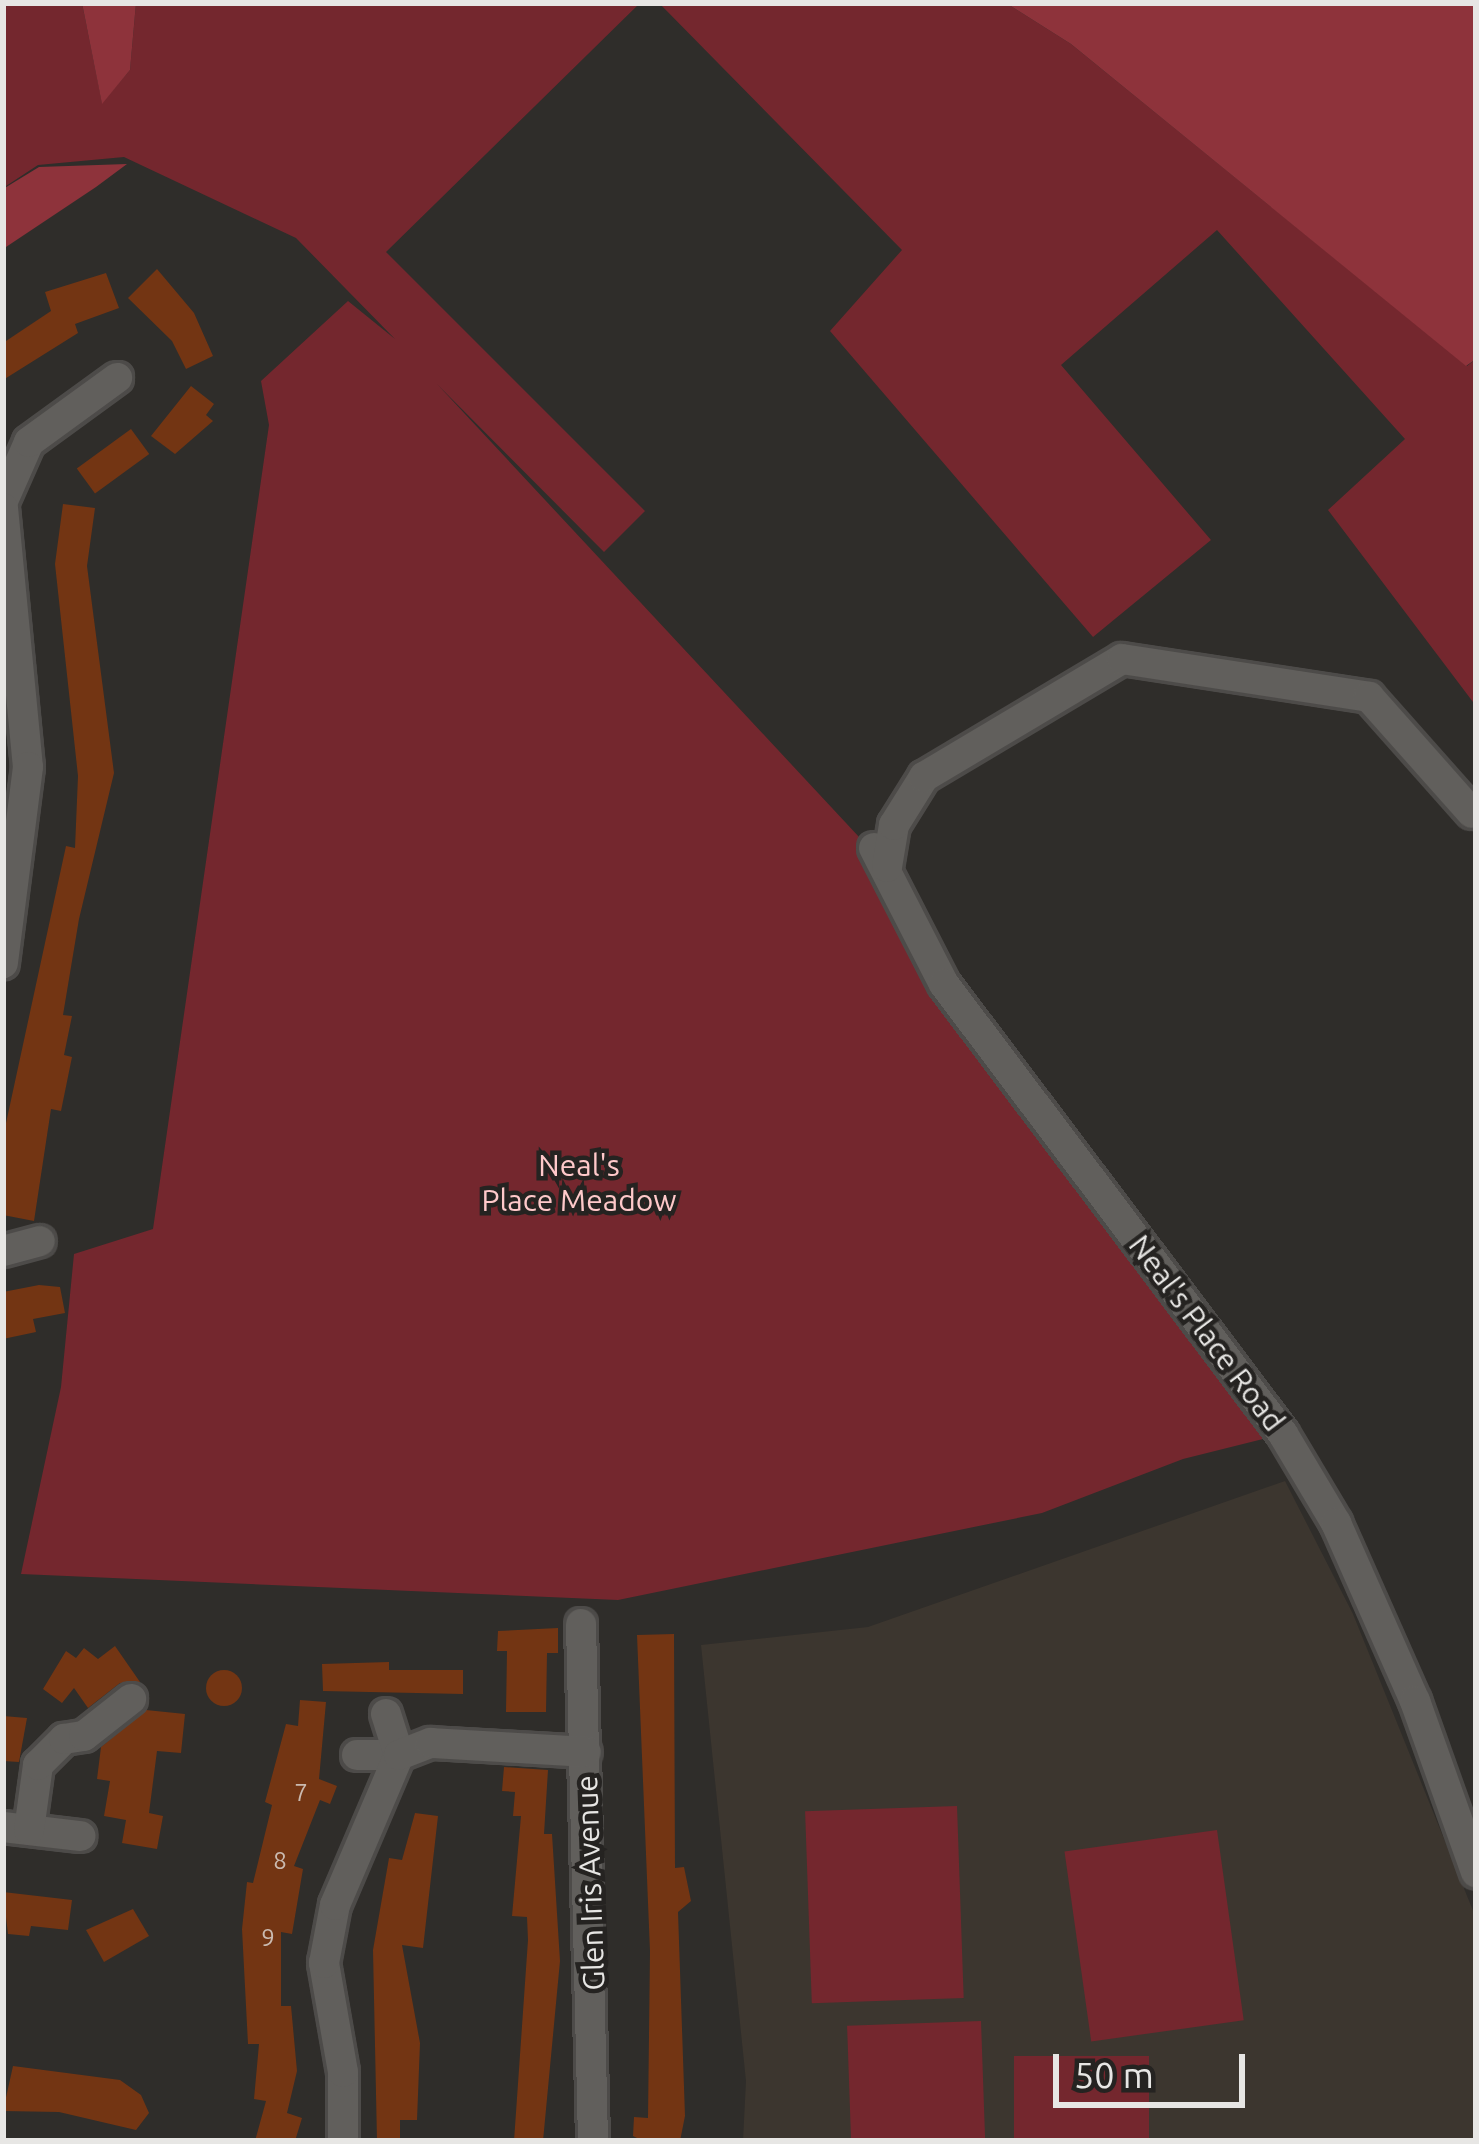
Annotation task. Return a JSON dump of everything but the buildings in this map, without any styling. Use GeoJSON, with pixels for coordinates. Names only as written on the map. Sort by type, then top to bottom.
{"type":"FeatureCollection","features":[{"type":"Feature","properties":{"kind":"street"},"geometry":{"type":"LineString","coordinates":[[3,963],[28,767],[3,505],[29,442],[117,378]]}},
{"type":"Feature","properties":{"kind":"street","name":"Neal's Place Road"},"geometry":{"type":"LineString","coordinates":[[1472,813],[1369,697],[1122,658],[924,777],[880,858],[944,984],[1283,1434],[1336,1523],[1414,1701],[1473,1865]]}},
{"type":"Feature","properties":{"kind":"street"},"geometry":{"type":"LineString","coordinates":[[3,1251],[40,1241]]}},
{"type":"Feature","properties":{"kind":"street","name":"Glen Iris Avenue"},"geometry":{"type":"LineString","coordinates":[[581,1624],[593,2141]]}},
{"type":"Feature","properties":{"kind":"street"},"geometry":{"type":"LineString","coordinates":[[80,1836],[20,1820],[38,1765],[55,1746],[131,1700]]}},
{"type":"Feature","properties":{"kind":"street"},"geometry":{"type":"LineString","coordinates":[[343,2141],[344,2072],[324,1963],[335,1905],[399,1755],[386,1714]]}},
{"type":"Feature","properties":{"kind":"street"},"geometry":{"type":"LineString","coordinates":[[357,1754],[399,1755],[431,1743],[586,1752]]}},
{"type":"Feature","properties":{"kind":"street","name":"Neal's Place Road"},"geometry":{"type":"LineString","coordinates":[[1473,1865],[1466,1816],[1476,1788]]}},
{"type":"Feature","properties":{"kind":"shaded area"},"geometry":{"type":"Polygon","coordinates":[[[82,3],[136,3],[130,70],[102,104],[82,3]]]}},
{"type":"Feature","properties":{"kind":"shaded area"},"geometry":{"type":"Polygon","coordinates":[[[1006,3],[1476,3],[1476,359],[1466,366],[1071,44],[1006,3]]]}},
{"type":"Feature","properties":{"kind":"shaded area"},"geometry":{"type":"Polygon","coordinates":[[[127,164],[3,249],[3,189],[39,167],[127,164]]]}},
{"type":"Feature","properties":{"kind":"shaded area"},"geometry":{"type":"Polygon","coordinates":[[[1285,1481],[1353,1614],[1476,1918],[1476,2141],[743,2141],[746,2081],[701,1645],[868,1627],[1285,1481]]]}},
{"type":"Feature","properties":{"kind":"green space","name":"Neal's Place Meadow"},"geometry":{"type":"Polygon","coordinates":[[[3,3],[82,3],[102,103],[130,70],[136,3],[640,3],[386,252],[645,511],[604,552],[437,384],[887,867],[909,924],[1283,1434],[1183,1459],[1042,1513],[618,1600],[21,1574],[61,1387],[74,1254],[153,1229],[269,425],[261,381],[348,301],[395,339],[296,238],[124,157],[38,165],[3,188],[3,3]]]}},
{"type":"Feature","properties":{"kind":"green space"},"geometry":{"type":"Polygon","coordinates":[[[659,3],[1006,3],[1071,44],[1467,366],[1476,359],[1476,706],[1328,510],[1405,439],[1217,230],[1061,365],[1211,540],[1093,637],[830,331],[902,250],[659,3]]]}},
{"type":"Feature","properties":{"kind":"green space"},"geometry":{"type":"Polygon","coordinates":[[[957,1806],[964,1998],[812,2003],[805,1811],[957,1806]]]}},
{"type":"Feature","properties":{"kind":"green space"},"geometry":{"type":"Polygon","coordinates":[[[1217,1830],[1244,2020],[1091,2042],[1064,1851],[1217,1830]]]}},
{"type":"Feature","properties":{"kind":"green space"},"geometry":{"type":"Polygon","coordinates":[[[981,2021],[985,2141],[851,2141],[847,2026],[981,2021]]]}},
{"type":"Feature","properties":{"kind":"green space"},"geometry":{"type":"Polygon","coordinates":[[[1014,2056],[1149,2056],[1149,2141],[1014,2141],[1014,2056]]]}}]}
